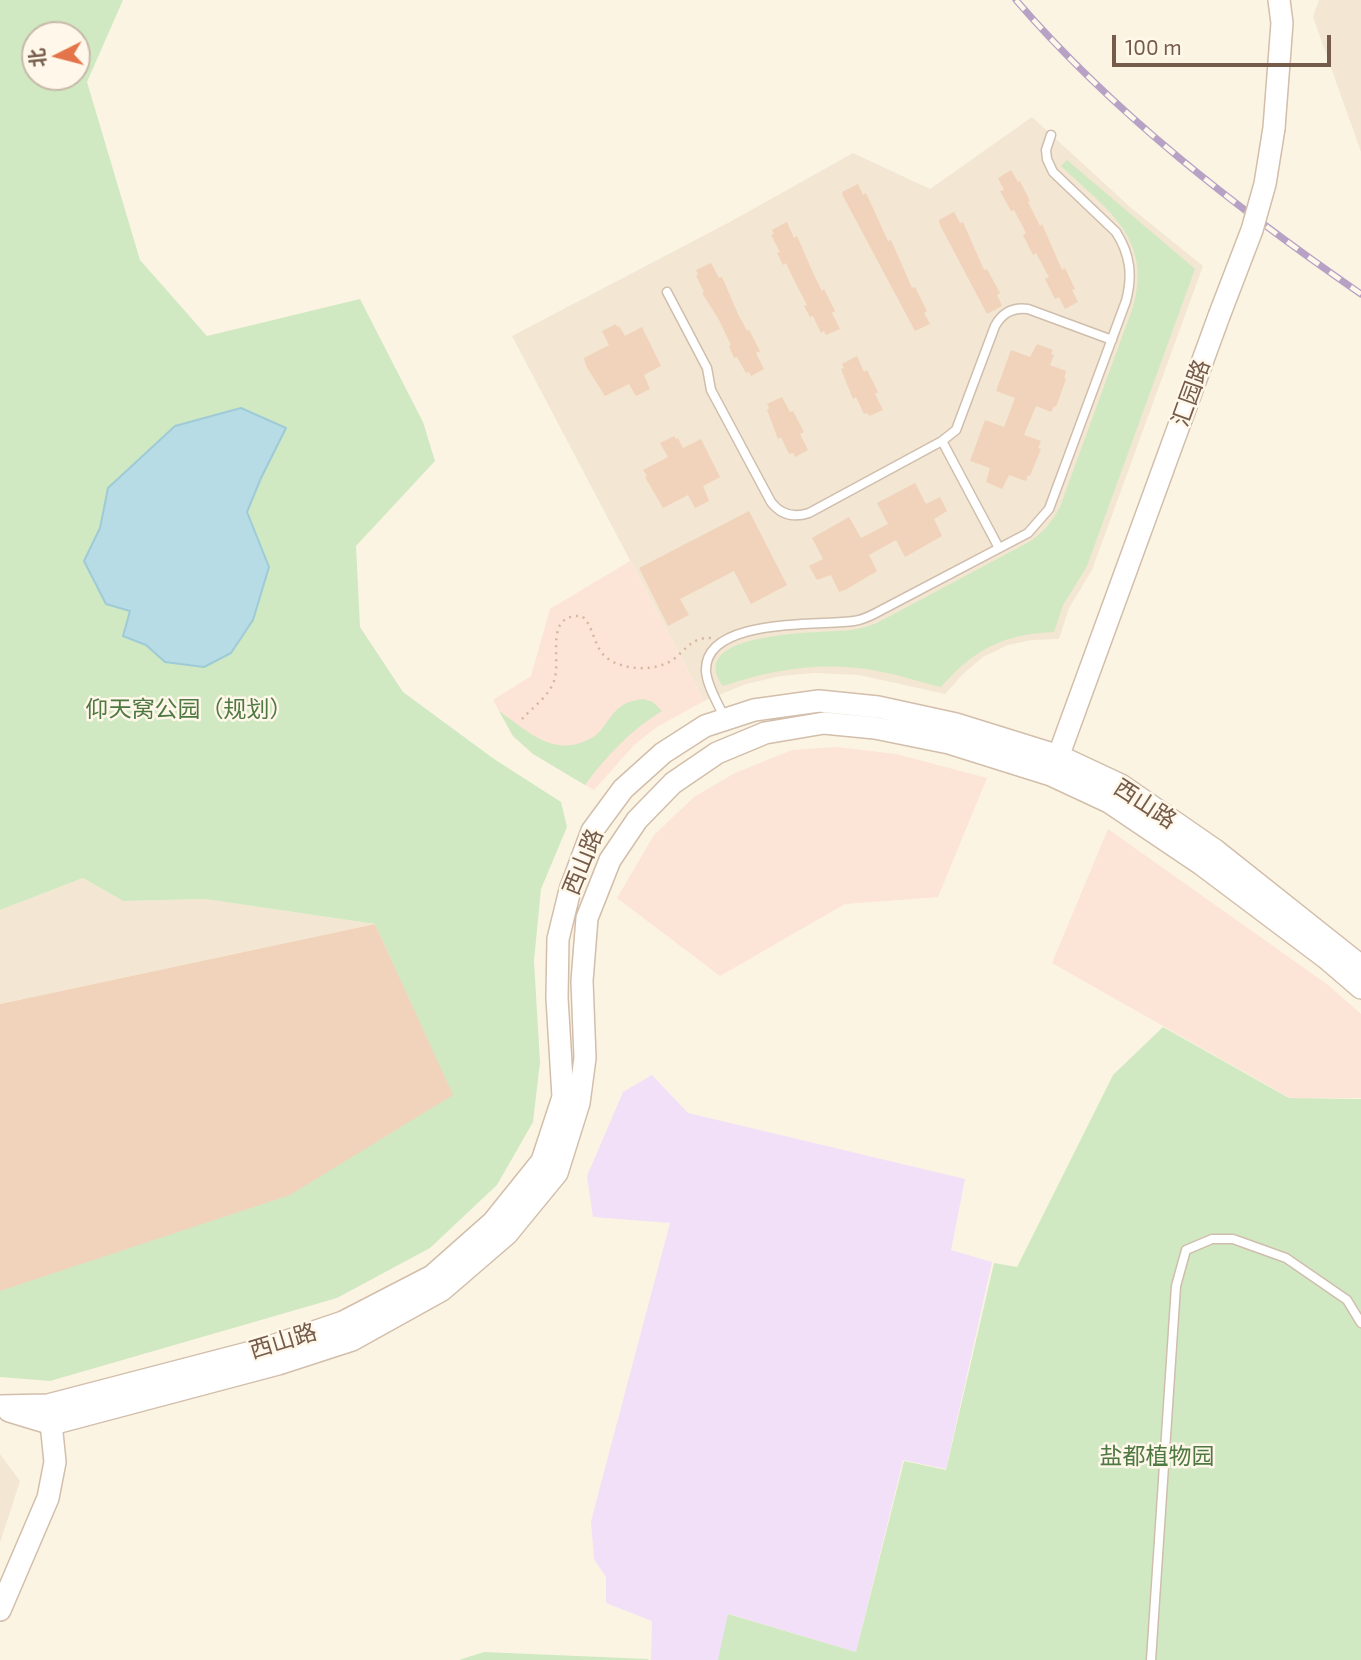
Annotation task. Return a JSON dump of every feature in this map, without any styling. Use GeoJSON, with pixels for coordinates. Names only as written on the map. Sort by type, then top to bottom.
{"type":"FeatureCollection","features":[{"type":"Feature","properties":{"kind":"main road","name":"汇园路"},"geometry":{"type":"LineString","coordinates":[[1055,766],[1252,230],[1262,195],[1274,128],[1282,23],[1279,0]]}},
{"type":"Feature","properties":{"kind":"main road","name":"西山路"},"geometry":{"type":"LineString","coordinates":[[50,1415],[344,1322],[432,1276],[493,1222],[542,1161],[563,1097],[557,998],[558,939],[570,890],[592,831],[623,789],[663,753],[705,726],[754,710],[819,701],[878,707],[956,724],[1055,766],[1201,864],[1326,958],[1361,988]]}},
{"type":"Feature","properties":{"kind":"main road","name":"西山路"},"geometry":{"type":"LineString","coordinates":[[50,1415],[278,1364],[352,1340],[442,1290],[507,1234],[556,1173],[579,1103],[585,1058],[582,981],[587,918],[610,860],[637,820],[673,783],[716,753],[765,733],[824,723],[875,728],[1055,766],[1121,786],[1215,850],[1361,966]]}},
{"type":"Feature","properties":{"kind":"main road"},"geometry":{"type":"LineString","coordinates":[[0,1407],[50,1415],[55,1461],[48,1497],[0,1610]]}},
{"type":"Feature","properties":{"kind":"lane"},"geometry":{"type":"LineString","coordinates":[[725,720],[706,669],[708,658],[721,642],[762,629],[865,618],[1028,533],[1049,509],[1129,288],[1129,260],[1124,245],[1116,232],[1053,172],[1046,150],[1051,135]]}},
{"type":"Feature","properties":{"kind":"lane"},"geometry":{"type":"LineString","coordinates":[[667,292],[707,368],[711,390],[771,502],[780,511],[797,516],[809,513],[942,441],[956,430],[995,326],[1004,313],[1028,309],[1112,340]]}},
{"type":"Feature","properties":{"kind":"lane"},"geometry":{"type":"LineString","coordinates":[[942,441],[999,548]]}},
{"type":"Feature","properties":{"kind":"lane"},"geometry":{"type":"LineString","coordinates":[[1151,1660],[1176,1286],[1186,1251],[1212,1239],[1233,1239],[1286,1258],[1347,1300],[1361,1323]]}},
{"type":"Feature","properties":{"kind":"path"},"geometry":{"type":"LineString","coordinates":[[522,719],[554,682],[557,631],[563,620],[570,617],[582,616],[588,621],[596,645],[605,657],[617,664],[635,667],[665,664],[687,645],[702,637],[711,637],[721,642]]}},
{"type":"Feature","properties":{"kind":"shaded area"},"geometry":{"type":"Polygon","coordinates":[[[1319,0],[1361,0],[1361,152],[1313,17],[1319,0]]]}},
{"type":"Feature","properties":{"kind":"shaded area"},"geometry":{"type":"Polygon","coordinates":[[[1032,117],[1130,207],[1203,266],[1092,570],[1069,608],[1059,639],[1032,640],[1008,645],[983,657],[945,694],[859,675],[814,673],[781,676],[746,684],[704,701],[512,336],[728,223],[853,153],[930,189],[1032,117]]]}},
{"type":"Feature","properties":{"kind":"shaded area"},"geometry":{"type":"Polygon","coordinates":[[[630,561],[704,701],[657,727],[635,744],[594,790],[533,754],[513,736],[493,700],[531,676],[550,609],[630,561]]]}},
{"type":"Feature","properties":{"kind":"shaded area"},"geometry":{"type":"Polygon","coordinates":[[[836,747],[896,754],[987,778],[938,897],[845,904],[720,976],[617,898],[654,835],[694,797],[735,773],[792,750],[836,747]]]}},
{"type":"Feature","properties":{"kind":"shaded area"},"geometry":{"type":"Polygon","coordinates":[[[1108,829],[1328,985],[1361,1014],[1361,1098],[1290,1098],[1052,963],[1108,829]]]}},
{"type":"Feature","properties":{"kind":"shaded area"},"geometry":{"type":"Polygon","coordinates":[[[83,878],[123,901],[205,899],[375,924],[0,1004],[0,910],[83,878]]]}},
{"type":"Feature","properties":{"kind":"shaded area"},"geometry":{"type":"Polygon","coordinates":[[[652,1075],[688,1113],[965,1179],[951,1250],[992,1262],[946,1469],[903,1460],[856,1652],[729,1614],[719,1660],[651,1660],[652,1621],[606,1603],[606,1577],[594,1559],[591,1521],[670,1223],[593,1217],[587,1176],[623,1092],[652,1075]]]}},
{"type":"Feature","properties":{"kind":"shaded area"},"geometry":{"type":"Polygon","coordinates":[[[0,1454],[20,1481],[0,1543],[0,1454]]]}},
{"type":"Feature","properties":{"kind":"green space","name":"仰天窝公园（规划）"},"geometry":{"type":"Polygon","coordinates":[[[0,0],[123,0],[91,73],[91,21],[21,21],[21,91],[90,91],[140,260],[207,336],[360,299],[423,422],[435,461],[356,546],[360,627],[403,692],[494,759],[561,802],[567,827],[541,889],[534,961],[540,1062],[533,1122],[497,1185],[430,1248],[337,1298],[50,1381],[0,1377],[0,1289],[452,1095],[375,924],[205,899],[123,901],[83,878],[0,910],[0,0]]]}},
{"type":"Feature","properties":{"kind":"green space"},"geometry":{"type":"Polygon","coordinates":[[[1067,160],[1195,269],[1087,566],[1063,605],[1054,632],[1020,636],[991,646],[978,653],[941,687],[876,671],[831,666],[776,672],[723,686],[716,668],[722,654],[739,644],[789,634],[854,630],[877,623],[1029,542],[1054,518],[1133,307],[1137,283],[1137,261],[1131,243],[1109,211],[1061,166],[1067,160]]]}},
{"type":"Feature","properties":{"kind":"green space"},"geometry":{"type":"Polygon","coordinates":[[[643,699],[653,702],[662,711],[620,744],[585,785],[533,754],[513,736],[499,711],[538,738],[549,743],[571,745],[595,736],[622,705],[643,699]]]}},
{"type":"Feature","properties":{"kind":"green space","name":"盐都植物园"},"geometry":{"type":"Polygon","coordinates":[[[1163,1027],[1289,1098],[1361,1099],[1361,1660],[718,1660],[728,1614],[856,1652],[904,1461],[946,1470],[994,1263],[1017,1267],[1113,1075],[1163,1027]]]}},
{"type":"Feature","properties":{"kind":"green space"},"geometry":{"type":"Polygon","coordinates":[[[484,1652],[648,1659],[649,1660],[459,1660],[484,1652]]]}},
{"type":"Feature","properties":{"kind":"water"},"geometry":{"type":"Polygon","coordinates":[[[241,408],[286,428],[247,512],[269,567],[253,620],[231,653],[204,667],[165,662],[146,645],[123,636],[130,611],[106,604],[84,561],[100,528],[108,488],[175,426],[241,408]]]}},
{"type":"Feature","properties":{"kind":"building"},"geometry":{"type":"Polygon","coordinates":[[[1011,170],[1018,182],[1020,181],[1062,270],[1065,268],[1075,289],[1072,290],[1078,302],[1065,309],[1059,297],[1055,299],[1045,279],[1049,277],[1036,253],[1033,255],[1023,235],[1026,233],[1000,191],[1004,190],[998,178],[1011,170]]]}},
{"type":"Feature","properties":{"kind":"building"},"geometry":{"type":"Polygon","coordinates":[[[858,184],[863,195],[866,193],[912,288],[915,287],[927,311],[924,313],[930,324],[915,331],[843,196],[842,192],[858,184]]]}},
{"type":"Feature","properties":{"kind":"building"},"geometry":{"type":"Polygon","coordinates":[[[954,212],[960,223],[963,222],[984,270],[987,269],[1000,293],[997,295],[1002,306],[987,314],[940,225],[939,220],[954,212]]]}},
{"type":"Feature","properties":{"kind":"building"},"geometry":{"type":"Polygon","coordinates":[[[787,222],[794,238],[797,236],[822,291],[824,289],[835,311],[832,313],[840,329],[826,335],[824,331],[821,333],[813,316],[810,317],[804,306],[807,305],[786,263],[783,265],[777,253],[780,252],[771,235],[774,234],[772,230],[787,222]]]}},
{"type":"Feature","properties":{"kind":"building"},"geometry":{"type":"Polygon","coordinates":[[[711,263],[719,278],[722,277],[738,314],[760,351],[756,353],[764,369],[751,376],[749,372],[746,373],[737,357],[734,358],[719,320],[702,293],[704,292],[696,270],[711,263]]]}},
{"type":"Feature","properties":{"kind":"building"},"geometry":{"type":"Polygon","coordinates":[[[616,324],[625,336],[642,327],[661,366],[644,375],[650,389],[636,396],[629,384],[605,396],[586,366],[584,358],[609,345],[602,331],[616,324]]]}},
{"type":"Feature","properties":{"kind":"building"},"geometry":{"type":"Polygon","coordinates":[[[1037,344],[1053,350],[1050,365],[1066,371],[1066,379],[1056,407],[1054,406],[1051,412],[1036,406],[1024,435],[1041,441],[1038,448],[1041,449],[1030,476],[1028,475],[1026,481],[1009,475],[1002,489],[986,482],[990,468],[970,461],[985,420],[1004,427],[1015,398],[996,391],[1011,350],[1030,357],[1037,344]]]}},
{"type":"Feature","properties":{"kind":"building"},"geometry":{"type":"Polygon","coordinates":[[[857,356],[878,392],[875,394],[883,410],[869,416],[864,414],[856,397],[853,399],[841,369],[844,368],[842,364],[857,356]]]}},
{"type":"Feature","properties":{"kind":"building"},"geometry":{"type":"Polygon","coordinates":[[[782,397],[804,432],[800,434],[808,450],[795,457],[793,453],[789,454],[781,437],[778,439],[767,410],[767,404],[782,397]]]}},
{"type":"Feature","properties":{"kind":"building"},"geometry":{"type":"Polygon","coordinates":[[[674,436],[683,448],[701,439],[720,477],[703,486],[709,501],[695,508],[688,495],[663,508],[645,477],[647,476],[643,470],[668,457],[660,443],[674,436]]]}},
{"type":"Feature","properties":{"kind":"building"},"geometry":{"type":"Polygon","coordinates":[[[915,483],[926,504],[940,497],[947,511],[934,519],[942,536],[905,557],[896,540],[869,555],[877,571],[839,592],[831,575],[817,580],[809,566],[823,559],[812,538],[849,517],[861,538],[888,524],[877,503],[915,483]]]}},
{"type":"Feature","properties":{"kind":"building"},"geometry":{"type":"Polygon","coordinates":[[[749,511],[787,585],[751,604],[734,571],[680,599],[689,615],[668,626],[639,568],[749,511]]]}},
{"type":"Feature","properties":{"kind":"building"},"geometry":{"type":"Polygon","coordinates":[[[375,924],[453,1095],[290,1195],[0,1291],[0,1004],[375,924]]]}},
{"type":"Feature","properties":{"kind":"railway"},"geometry":{"type":"LineString","coordinates":[[1016,0],[1094,82],[1179,158],[1269,228],[1361,294]]}}]}
